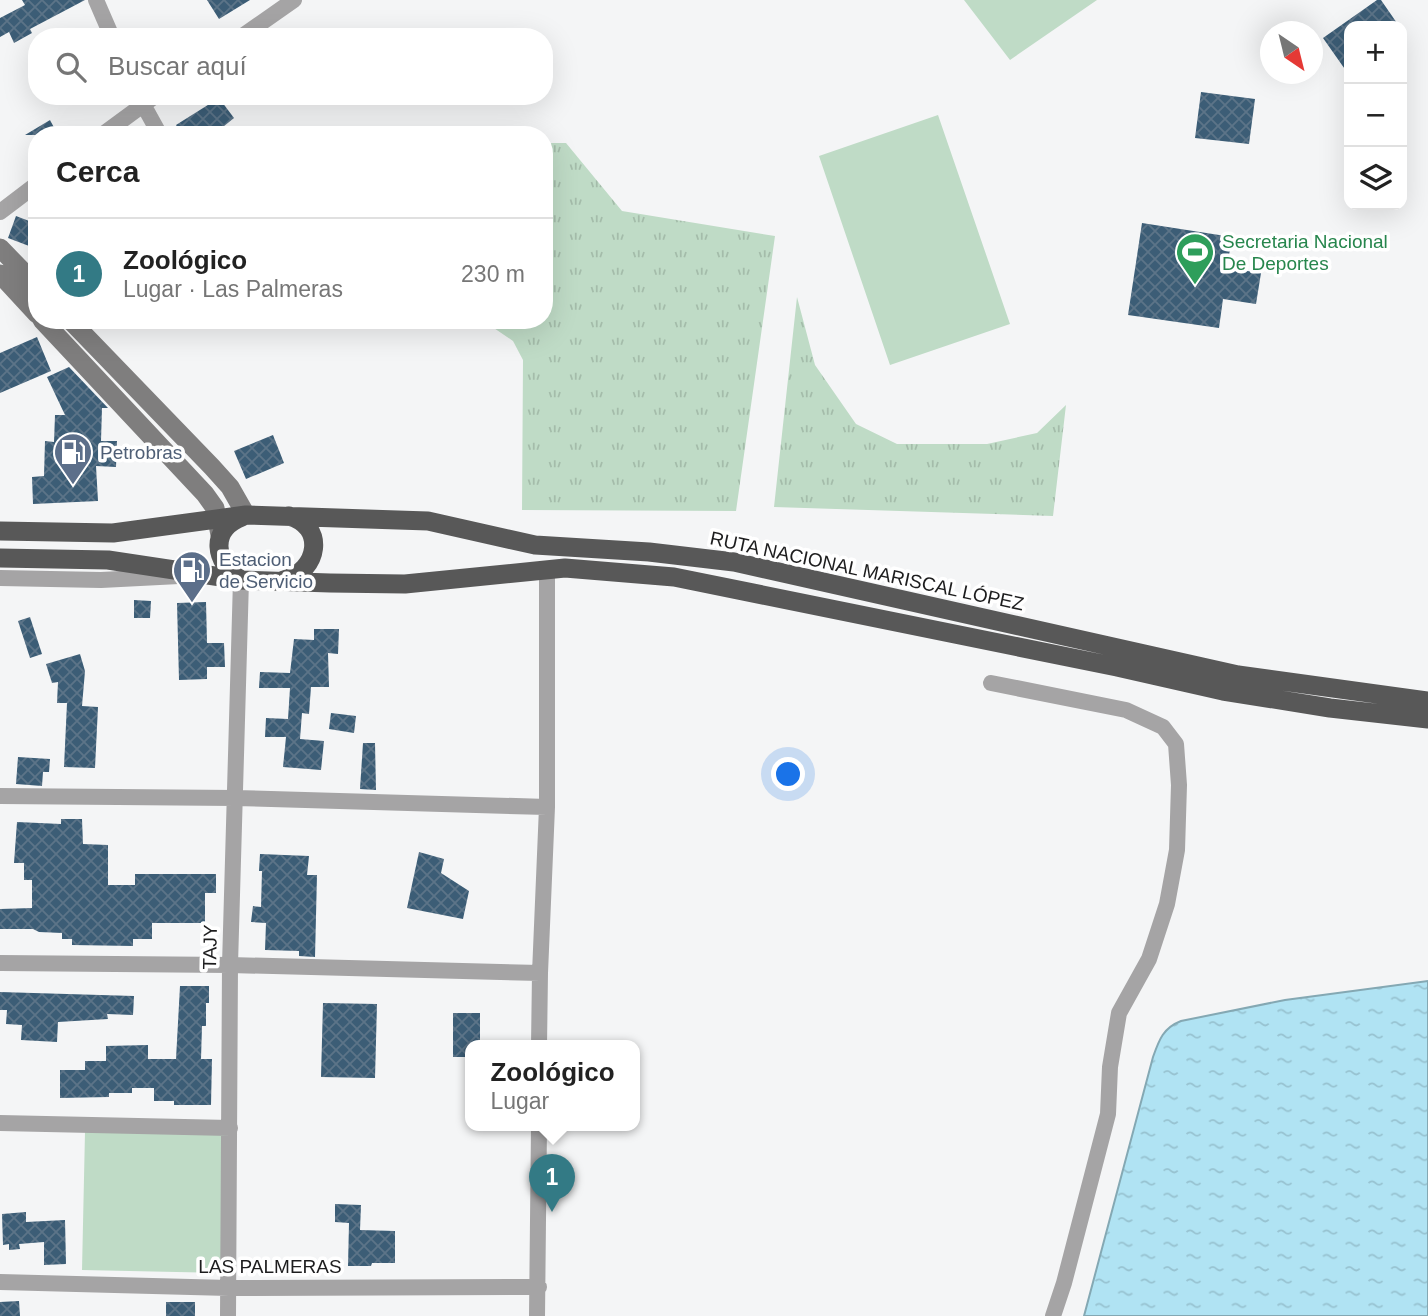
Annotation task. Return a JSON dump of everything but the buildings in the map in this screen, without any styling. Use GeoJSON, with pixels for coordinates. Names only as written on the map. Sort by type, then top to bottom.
{"type":"FeatureCollection","features":[{"type":"Feature","properties":{"kind":"highway","name":"RUTA NACIONAL MARISCAL LÓPEZ"},"geometry":{"type":"LineString","coordinates":[[2,529],[113,533],[246,515],[280,514],[428,521],[535,545],[649,552],[734,562],[1238,676],[1428,701]]}},
{"type":"Feature","properties":{"kind":"highway"},"geometry":{"type":"LineString","coordinates":[[280,514],[293,516],[304,523],[314,546],[312,559],[306,569],[296,577],[283,581]]}},
{"type":"Feature","properties":{"kind":"highway"},"geometry":{"type":"LineString","coordinates":[[241,580],[228,572],[221,560],[219,545],[223,531],[233,520],[246,515]]}},
{"type":"Feature","properties":{"kind":"highway"},"geometry":{"type":"LineString","coordinates":[[0,558],[108,560],[241,580],[405,584],[565,568],[674,577],[1223,691],[1317,706],[1428,719]]}},
{"type":"Feature","properties":{"kind":"main road"},"geometry":{"type":"LineString","coordinates":[[0,248],[28,277]]}},
{"type":"Feature","properties":{"kind":"main road"},"geometry":{"type":"LineString","coordinates":[[0,274],[28,304]]}},
{"type":"Feature","properties":{"kind":"main road"},"geometry":{"type":"LineString","coordinates":[[50,329],[205,494],[215,508],[221,539]]}},
{"type":"Feature","properties":{"kind":"main road"},"geometry":{"type":"LineString","coordinates":[[79,329],[230,487],[246,515]]}},
{"type":"Feature","properties":{"kind":"street"},"geometry":{"type":"LineString","coordinates":[[96,0],[108,28]]}},
{"type":"Feature","properties":{"kind":"street"},"geometry":{"type":"LineString","coordinates":[[254,28],[293,1]]}},
{"type":"Feature","properties":{"kind":"street"},"geometry":{"type":"LineString","coordinates":[[113,126],[138,105]]}},
{"type":"Feature","properties":{"kind":"street"},"geometry":{"type":"LineString","coordinates":[[148,105],[156,126]]}},
{"type":"Feature","properties":{"kind":"street"},"geometry":{"type":"LineString","coordinates":[[0,212],[28,191]]}},
{"type":"Feature","properties":{"kind":"street"},"geometry":{"type":"LineString","coordinates":[[540,1040],[547,807],[547,570]]}},
{"type":"Feature","properties":{"kind":"street"},"geometry":{"type":"LineString","coordinates":[[0,578],[101,580],[208,575]]}},
{"type":"Feature","properties":{"kind":"street","name":"TAJY"},"geometry":{"type":"LineString","coordinates":[[228,1316],[230,965],[241,580]]}},
{"type":"Feature","properties":{"kind":"street"},"geometry":{"type":"LineString","coordinates":[[991,683],[1126,710],[1163,727],[1176,744],[1179,785],[1177,850],[1167,904],[1149,959],[1119,1013],[1110,1067],[1108,1114],[1053,1316]]}},
{"type":"Feature","properties":{"kind":"street"},"geometry":{"type":"LineString","coordinates":[[0,796],[235,798],[547,807]]}},
{"type":"Feature","properties":{"kind":"street"},"geometry":{"type":"LineString","coordinates":[[0,963],[230,965],[540,973]]}},
{"type":"Feature","properties":{"kind":"street"},"geometry":{"type":"LineString","coordinates":[[0,1123],[230,1128]]}},
{"type":"Feature","properties":{"kind":"street"},"geometry":{"type":"LineString","coordinates":[[537,1316],[539,1131]]}},
{"type":"Feature","properties":{"kind":"street","name":"LAS PALMERAS"},"geometry":{"type":"LineString","coordinates":[[0,1282],[229,1288],[539,1287]]}},
{"type":"Feature","properties":{"kind":"green space"},"geometry":{"type":"Polygon","coordinates":[[[964,0],[1097,0],[1010,60],[964,0]]]}},
{"type":"Feature","properties":{"kind":"green space"},"geometry":{"type":"Polygon","coordinates":[[[938,115],[1010,324],[890,365],[819,156],[938,115]]]}},
{"type":"Feature","properties":{"kind":"green space"},"geometry":{"type":"Polygon","coordinates":[[[553,143],[566,143],[622,211],[775,236],[736,511],[522,510],[523,360],[513,341],[495,329],[553,329],[553,143]]]}},
{"type":"Feature","properties":{"kind":"green space"},"geometry":{"type":"Polygon","coordinates":[[[797,297],[815,365],[856,424],[897,444],[987,444],[1037,433],[1066,405],[1053,516],[774,507],[797,297]]]}},
{"type":"Feature","properties":{"kind":"green space"},"geometry":{"type":"Polygon","coordinates":[[[85,1132],[227,1133],[224,1273],[82,1270],[85,1132]]]}},
{"type":"Feature","properties":{"kind":"water"},"geometry":{"type":"Polygon","coordinates":[[[1428,981],[1428,1316],[1084,1316],[1153,1057],[1166,1031],[1181,1021],[1285,1000],[1428,981]]]}},
{"type":"Feature","properties":{"kind":"place","name":"Secretaria Nacional De Deportes"},"geometry":{"type":"Point","coordinates":[1195,286]}},
{"type":"Feature","properties":{"kind":"place","name":"Petrobras"},"geometry":{"type":"Point","coordinates":[73,486]}},
{"type":"Feature","properties":{"kind":"place","name":"Estacion de Servicio"},"geometry":{"type":"Point","coordinates":[192,604]}},
{"type":"Feature","properties":{"kind":"place","name":"Zoológico"},"geometry":{"type":"Point","coordinates":[552,1212]}}]}
